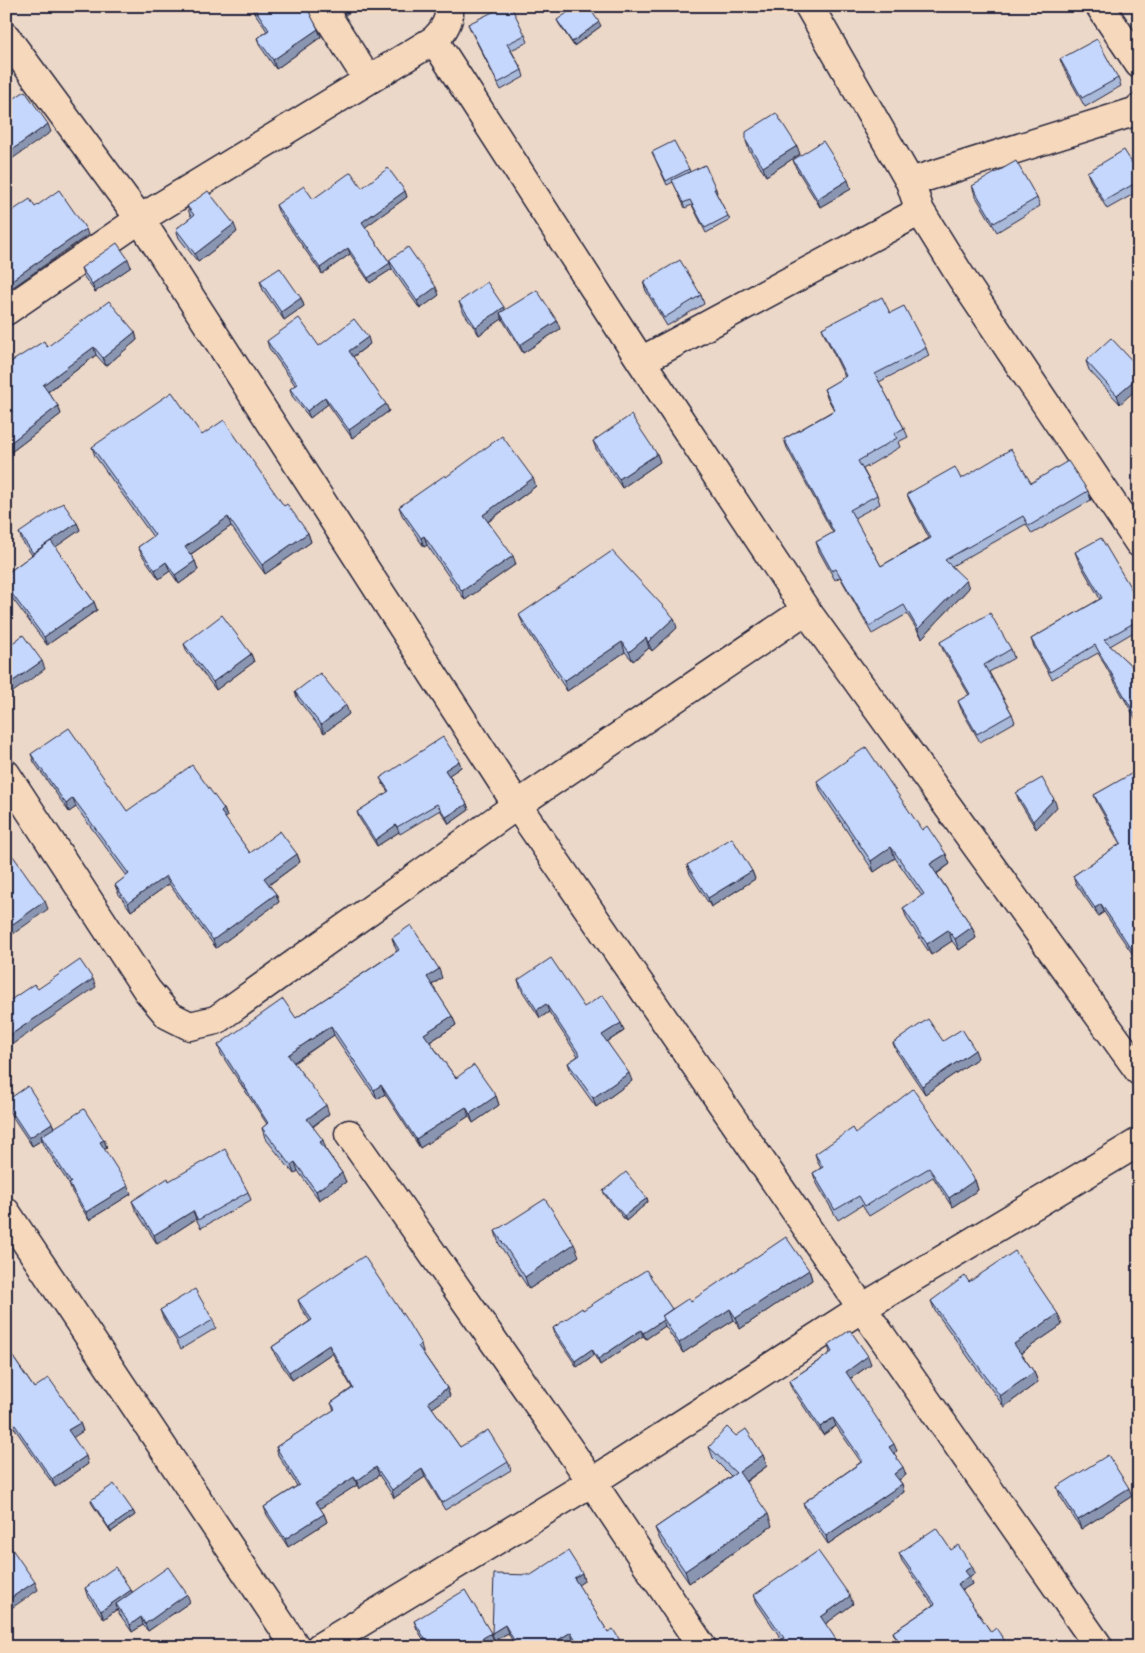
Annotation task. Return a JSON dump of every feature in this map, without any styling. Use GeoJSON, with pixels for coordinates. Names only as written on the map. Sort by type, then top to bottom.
{"type":"FeatureCollection","features":[{"type":"Feature","properties":{"kind":"street"},"geometry":{"type":"LineString","coordinates":[[321,6],[368,80]]}},
{"type":"Feature","properties":{"kind":"street"},"geometry":{"type":"LineString","coordinates":[[6,311],[140,219],[434,40],[441,34],[445,26],[450,11],[448,6]]}},
{"type":"Feature","properties":{"kind":"street"},"geometry":{"type":"LineString","coordinates":[[808,6],[910,182],[920,211],[963,280],[1139,543]]}},
{"type":"Feature","properties":{"kind":"street"},"geometry":{"type":"LineString","coordinates":[[1100,6],[1139,64]]}},
{"type":"Feature","properties":{"kind":"street"},"geometry":{"type":"LineString","coordinates":[[6,37],[140,219],[517,806],[862,1308],[1099,1647]]}},
{"type":"Feature","properties":{"kind":"street"},"geometry":{"type":"LineString","coordinates":[[434,40],[641,361],[806,610],[1139,1071]]}},
{"type":"Feature","properties":{"kind":"street"},"geometry":{"type":"LineString","coordinates":[[910,182],[1136,111],[1139,108]]}},
{"type":"Feature","properties":{"kind":"street"},"geometry":{"type":"LineString","coordinates":[[641,361],[920,211]]}},
{"type":"Feature","properties":{"kind":"street"},"geometry":{"type":"LineString","coordinates":[[10,788],[147,990],[168,1015],[190,1026],[216,1020],[517,806],[806,610]]}},
{"type":"Feature","properties":{"kind":"street"},"geometry":{"type":"LineString","coordinates":[[349,1134],[592,1482],[702,1647]]}},
{"type":"Feature","properties":{"kind":"street"},"geometry":{"type":"LineString","coordinates":[[320,1647],[592,1482],[862,1308],[1139,1142]]}},
{"type":"Feature","properties":{"kind":"street"},"geometry":{"type":"LineString","coordinates":[[6,1212],[296,1647]]}},
{"type":"Feature","properties":{"kind":"building"},"geometry":{"type":"Polygon","coordinates":[[[253,6],[306,6],[318,29],[273,60],[257,38],[269,30],[253,6]]]}},
{"type":"Feature","properties":{"kind":"building"},"geometry":{"type":"Polygon","coordinates":[[[341,6],[352,6],[344,11],[341,6]]]}},
{"type":"Feature","properties":{"kind":"building"},"geometry":{"type":"Polygon","coordinates":[[[505,6],[511,6],[525,35],[507,44],[522,70],[498,83],[468,24],[505,6]]]}},
{"type":"Feature","properties":{"kind":"building"},"geometry":{"type":"Polygon","coordinates":[[[577,6],[588,6],[599,22],[572,42],[557,20],[577,6]]]}},
{"type":"Feature","properties":{"kind":"building"},"geometry":{"type":"Polygon","coordinates":[[[1097,39],[1118,78],[1082,98],[1060,59],[1097,39]]]}},
{"type":"Feature","properties":{"kind":"building"},"geometry":{"type":"Polygon","coordinates":[[[25,91],[48,124],[6,154],[6,104],[25,91]]]}},
{"type":"Feature","properties":{"kind":"building"},"geometry":{"type":"Polygon","coordinates":[[[776,113],[797,146],[763,167],[746,141],[746,132],[776,113]]]}},
{"type":"Feature","properties":{"kind":"building"},"geometry":{"type":"Polygon","coordinates":[[[674,141],[689,169],[666,181],[652,152],[674,141]]]}},
{"type":"Feature","properties":{"kind":"building"},"geometry":{"type":"Polygon","coordinates":[[[823,141],[848,180],[817,199],[793,160],[823,141]]]}},
{"type":"Feature","properties":{"kind":"building"},"geometry":{"type":"Polygon","coordinates":[[[1124,150],[1139,174],[1139,181],[1104,201],[1087,172],[1124,150]]]}},
{"type":"Feature","properties":{"kind":"building"},"geometry":{"type":"Polygon","coordinates":[[[1016,161],[1037,198],[994,223],[972,186],[1016,161]]]}},
{"type":"Feature","properties":{"kind":"building"},"geometry":{"type":"Polygon","coordinates":[[[705,165],[716,189],[714,189],[728,216],[705,228],[690,200],[683,203],[672,180],[705,165]]]}},
{"type":"Feature","properties":{"kind":"building"},"geometry":{"type":"Polygon","coordinates":[[[388,168],[405,191],[362,222],[390,263],[368,278],[348,248],[320,268],[276,205],[304,186],[313,199],[351,172],[362,188],[388,168]]]}},
{"type":"Feature","properties":{"kind":"building"},"geometry":{"type":"Polygon","coordinates":[[[59,190],[86,229],[6,284],[6,215],[30,199],[35,207],[59,190]]]}},
{"type":"Feature","properties":{"kind":"building"},"geometry":{"type":"Polygon","coordinates":[[[208,191],[234,224],[195,254],[176,229],[194,215],[187,206],[208,191]]]}},
{"type":"Feature","properties":{"kind":"building"},"geometry":{"type":"Polygon","coordinates":[[[117,243],[128,259],[92,284],[81,268],[117,243]]]}},
{"type":"Feature","properties":{"kind":"building"},"geometry":{"type":"Polygon","coordinates":[[[408,247],[436,287],[417,301],[389,260],[408,247]]]}},
{"type":"Feature","properties":{"kind":"building"},"geometry":{"type":"Polygon","coordinates":[[[680,260],[701,295],[664,318],[643,282],[680,260]]]}},
{"type":"Feature","properties":{"kind":"building"},"geometry":{"type":"Polygon","coordinates":[[[280,268],[301,298],[281,312],[260,281],[280,268]]]}},
{"type":"Feature","properties":{"kind":"building"},"geometry":{"type":"Polygon","coordinates":[[[487,282],[504,307],[476,327],[459,302],[487,282]]]}},
{"type":"Feature","properties":{"kind":"building"},"geometry":{"type":"Polygon","coordinates":[[[537,290],[557,321],[520,345],[500,313],[537,290]]]}},
{"type":"Feature","properties":{"kind":"building"},"geometry":{"type":"Polygon","coordinates":[[[882,297],[890,313],[904,306],[926,348],[875,374],[904,428],[894,434],[897,438],[858,461],[877,495],[850,510],[881,566],[931,538],[907,494],[955,467],[961,479],[1011,449],[1031,483],[1068,461],[1088,491],[1029,526],[1023,516],[945,560],[966,580],[918,629],[904,605],[869,626],[836,569],[832,571],[816,542],[834,532],[784,439],[835,410],[824,389],[846,376],[822,328],[882,297]]]}},
{"type":"Feature","properties":{"kind":"building"},"geometry":{"type":"Polygon","coordinates":[[[109,301],[135,332],[103,358],[94,347],[43,385],[58,406],[6,446],[6,365],[44,341],[47,347],[109,301]]]}},
{"type":"Feature","properties":{"kind":"building"},"geometry":{"type":"Polygon","coordinates":[[[299,318],[319,346],[354,319],[368,337],[349,351],[386,404],[349,430],[325,397],[307,411],[290,389],[297,384],[267,341],[299,318]]]}},
{"type":"Feature","properties":{"kind":"building"},"geometry":{"type":"Polygon","coordinates":[[[1111,338],[1139,368],[1139,376],[1117,395],[1086,361],[1111,338]]]}},
{"type":"Feature","properties":{"kind":"building"},"geometry":{"type":"Polygon","coordinates":[[[172,392],[202,435],[224,420],[284,506],[287,504],[308,533],[262,565],[228,517],[185,547],[195,561],[175,575],[166,562],[155,570],[138,547],[155,535],[92,447],[172,392]]]}},
{"type":"Feature","properties":{"kind":"building"},"geometry":{"type":"Polygon","coordinates":[[[631,415],[657,454],[619,479],[593,441],[631,415]]]}},
{"type":"Feature","properties":{"kind":"building"},"geometry":{"type":"Polygon","coordinates":[[[502,436],[533,478],[483,515],[513,556],[462,591],[424,536],[421,538],[399,507],[445,475],[446,477],[502,436]]]}},
{"type":"Feature","properties":{"kind":"building"},"geometry":{"type":"Polygon","coordinates":[[[63,503],[77,523],[33,553],[19,533],[63,503]]]}},
{"type":"Feature","properties":{"kind":"building"},"geometry":{"type":"Polygon","coordinates":[[[1101,538],[1139,602],[1139,620],[1104,640],[1139,673],[1139,713],[1136,716],[1095,645],[1050,672],[1031,639],[1102,598],[1075,552],[1101,538]]]}},
{"type":"Feature","properties":{"kind":"building"},"geometry":{"type":"Polygon","coordinates":[[[51,541],[94,602],[44,637],[6,586],[6,574],[51,541]]]}},
{"type":"Feature","properties":{"kind":"building"},"geometry":{"type":"Polygon","coordinates":[[[612,551],[674,618],[648,642],[646,638],[629,652],[622,642],[564,681],[519,615],[612,551]]]}},
{"type":"Feature","properties":{"kind":"building"},"geometry":{"type":"Polygon","coordinates":[[[990,613],[1011,649],[984,665],[1012,714],[977,734],[958,701],[970,694],[940,642],[990,613]]]}},
{"type":"Feature","properties":{"kind":"building"},"geometry":{"type":"Polygon","coordinates":[[[222,615],[251,654],[213,682],[184,644],[222,615]]]}},
{"type":"Feature","properties":{"kind":"building"},"geometry":{"type":"Polygon","coordinates":[[[23,635],[42,661],[6,686],[6,648],[23,635]]]}},
{"type":"Feature","properties":{"kind":"building"},"geometry":{"type":"Polygon","coordinates":[[[320,673],[346,705],[321,725],[295,692],[320,673]]]}},
{"type":"Feature","properties":{"kind":"building"},"geometry":{"type":"Polygon","coordinates":[[[69,728],[127,811],[192,765],[224,809],[221,812],[250,853],[280,831],[297,854],[264,878],[276,894],[213,940],[166,876],[128,903],[115,885],[129,874],[73,798],[66,804],[31,754],[69,728]]]}},
{"type":"Feature","properties":{"kind":"building"},"geometry":{"type":"Polygon","coordinates":[[[443,737],[459,761],[445,770],[467,804],[446,817],[437,804],[397,827],[396,825],[375,840],[357,812],[389,791],[380,778],[443,737]]]}},
{"type":"Feature","properties":{"kind":"building"},"geometry":{"type":"Polygon","coordinates":[[[866,747],[922,830],[927,826],[946,854],[930,864],[972,927],[955,939],[948,930],[927,944],[903,908],[924,894],[891,847],[871,861],[817,781],[866,747]]]}},
{"type":"Feature","properties":{"kind":"building"},"geometry":{"type":"Polygon","coordinates":[[[1138,770],[1139,948],[1133,951],[1101,904],[1095,908],[1073,876],[1121,843],[1094,795],[1138,770]]]}},
{"type":"Feature","properties":{"kind":"building"},"geometry":{"type":"Polygon","coordinates":[[[1042,778],[1054,799],[1033,821],[1016,793],[1042,778]]]}},
{"type":"Feature","properties":{"kind":"building"},"geometry":{"type":"Polygon","coordinates":[[[732,838],[752,871],[708,898],[687,865],[732,838]]]}},
{"type":"Feature","properties":{"kind":"building"},"geometry":{"type":"Polygon","coordinates":[[[13,856],[45,901],[6,929],[6,861],[13,856]]]}},
{"type":"Feature","properties":{"kind":"building"},"geometry":{"type":"Polygon","coordinates":[[[411,925],[439,969],[427,977],[452,1016],[424,1034],[456,1078],[474,1065],[496,1096],[470,1114],[466,1107],[416,1139],[381,1085],[374,1090],[331,1026],[288,1055],[326,1105],[307,1119],[323,1140],[320,1142],[342,1173],[316,1191],[295,1162],[291,1165],[262,1128],[268,1123],[218,1045],[283,999],[296,1018],[399,950],[392,938],[411,925]]]}},
{"type":"Feature","properties":{"kind":"building"},"geometry":{"type":"Polygon","coordinates":[[[551,958],[584,1007],[603,995],[621,1023],[602,1035],[629,1073],[593,1098],[568,1063],[580,1055],[546,1004],[537,1010],[518,980],[551,958]]]}},
{"type":"Feature","properties":{"kind":"building"},"geometry":{"type":"Polygon","coordinates":[[[80,960],[93,979],[6,1038],[6,1003],[34,984],[38,989],[80,960]]]}},
{"type":"Feature","properties":{"kind":"building"},"geometry":{"type":"Polygon","coordinates":[[[928,1019],[943,1041],[962,1029],[975,1050],[922,1086],[893,1043],[928,1019]]]}},
{"type":"Feature","properties":{"kind":"building"},"geometry":{"type":"Polygon","coordinates":[[[28,1086],[52,1123],[29,1138],[6,1103],[6,1101],[28,1086]]]}},
{"type":"Feature","properties":{"kind":"building"},"geometry":{"type":"Polygon","coordinates":[[[913,1089],[975,1180],[949,1198],[929,1168],[865,1206],[859,1196],[835,1210],[813,1173],[823,1167],[815,1154],[853,1128],[856,1133],[913,1089]]]}},
{"type":"Feature","properties":{"kind":"building"},"geometry":{"type":"Polygon","coordinates":[[[84,1109],[104,1140],[100,1142],[128,1186],[86,1212],[69,1184],[71,1183],[41,1136],[84,1109]]]}},
{"type":"Feature","properties":{"kind":"building"},"geometry":{"type":"Polygon","coordinates":[[[225,1149],[248,1192],[198,1220],[193,1211],[154,1235],[132,1201],[168,1178],[169,1181],[225,1149]]]}},
{"type":"Feature","properties":{"kind":"building"},"geometry":{"type":"Polygon","coordinates":[[[626,1172],[647,1198],[624,1216],[603,1191],[626,1172]]]}},
{"type":"Feature","properties":{"kind":"building"},"geometry":{"type":"Polygon","coordinates":[[[545,1199],[574,1244],[525,1277],[495,1231],[545,1199]]]}},
{"type":"Feature","properties":{"kind":"building"},"geometry":{"type":"Polygon","coordinates":[[[786,1237],[809,1270],[736,1318],[730,1309],[679,1343],[662,1316],[689,1298],[691,1301],[786,1237]]]}},
{"type":"Feature","properties":{"kind":"building"},"geometry":{"type":"Polygon","coordinates":[[[1015,1251],[1058,1314],[1014,1344],[1034,1372],[1000,1396],[931,1301],[965,1276],[969,1282],[1015,1251]]]}},
{"type":"Feature","properties":{"kind":"building"},"geometry":{"type":"Polygon","coordinates":[[[364,1256],[421,1344],[418,1346],[447,1388],[428,1402],[460,1447],[488,1430],[508,1462],[442,1503],[422,1469],[392,1490],[376,1467],[357,1481],[354,1477],[316,1502],[324,1514],[285,1539],[264,1507],[299,1485],[276,1447],[335,1409],[331,1403],[353,1388],[329,1345],[289,1372],[272,1347],[312,1320],[298,1300],[364,1256]]]}},
{"type":"Feature","properties":{"kind":"building"},"geometry":{"type":"Polygon","coordinates":[[[646,1270],[672,1309],[662,1316],[663,1320],[643,1333],[641,1330],[598,1359],[592,1349],[575,1361],[553,1328],[582,1308],[583,1310],[646,1270]]]}},
{"type":"Feature","properties":{"kind":"building"},"geometry":{"type":"Polygon","coordinates":[[[195,1289],[213,1320],[178,1340],[160,1310],[195,1289]]]}},
{"type":"Feature","properties":{"kind":"building"},"geometry":{"type":"Polygon","coordinates":[[[850,1330],[868,1356],[846,1372],[894,1444],[889,1447],[903,1467],[894,1474],[902,1484],[826,1536],[803,1503],[863,1461],[833,1418],[820,1427],[789,1381],[832,1352],[828,1345],[850,1330]]]}},
{"type":"Feature","properties":{"kind":"building"},"geometry":{"type":"Polygon","coordinates":[[[6,1347],[34,1388],[49,1378],[80,1423],[68,1430],[86,1456],[52,1479],[6,1412],[6,1347]]]}},
{"type":"Feature","properties":{"kind":"building"},"geometry":{"type":"Polygon","coordinates":[[[727,1427],[736,1436],[746,1429],[763,1455],[739,1472],[768,1514],[685,1571],[655,1528],[736,1473],[709,1447],[727,1427]]]}},
{"type":"Feature","properties":{"kind":"building"},"geometry":{"type":"Polygon","coordinates":[[[1108,1455],[1129,1488],[1078,1520],[1057,1487],[1108,1455]]]}},
{"type":"Feature","properties":{"kind":"building"},"geometry":{"type":"Polygon","coordinates":[[[114,1484],[133,1511],[109,1528],[91,1500],[114,1484]]]}},
{"type":"Feature","properties":{"kind":"building"},"geometry":{"type":"Polygon","coordinates":[[[936,1528],[951,1550],[958,1545],[972,1566],[965,1571],[969,1576],[958,1584],[991,1632],[996,1628],[1009,1647],[903,1647],[893,1632],[935,1604],[899,1553],[936,1528]]]}},
{"type":"Feature","properties":{"kind":"building"},"geometry":{"type":"Polygon","coordinates":[[[6,1542],[35,1582],[6,1601],[6,1542]]]}},
{"type":"Feature","properties":{"kind":"building"},"geometry":{"type":"Polygon","coordinates":[[[568,1551],[582,1573],[574,1578],[608,1632],[613,1629],[624,1647],[580,1647],[571,1632],[547,1647],[518,1647],[505,1625],[492,1633],[494,1574],[531,1575],[568,1551]]]}},
{"type":"Feature","properties":{"kind":"building"},"geometry":{"type":"Polygon","coordinates":[[[818,1551],[850,1596],[821,1617],[841,1647],[772,1647],[784,1638],[754,1595],[818,1551]]]}},
{"type":"Feature","properties":{"kind":"building"},"geometry":{"type":"Polygon","coordinates":[[[115,1567],[131,1590],[101,1611],[85,1588],[115,1567]]]}},
{"type":"Feature","properties":{"kind":"building"},"geometry":{"type":"Polygon","coordinates":[[[168,1567],[187,1594],[145,1624],[141,1617],[130,1625],[116,1604],[168,1567]]]}},
{"type":"Feature","properties":{"kind":"building"},"geometry":{"type":"Polygon","coordinates":[[[465,1590],[491,1633],[469,1647],[430,1647],[414,1621],[465,1590]]]}}]}
